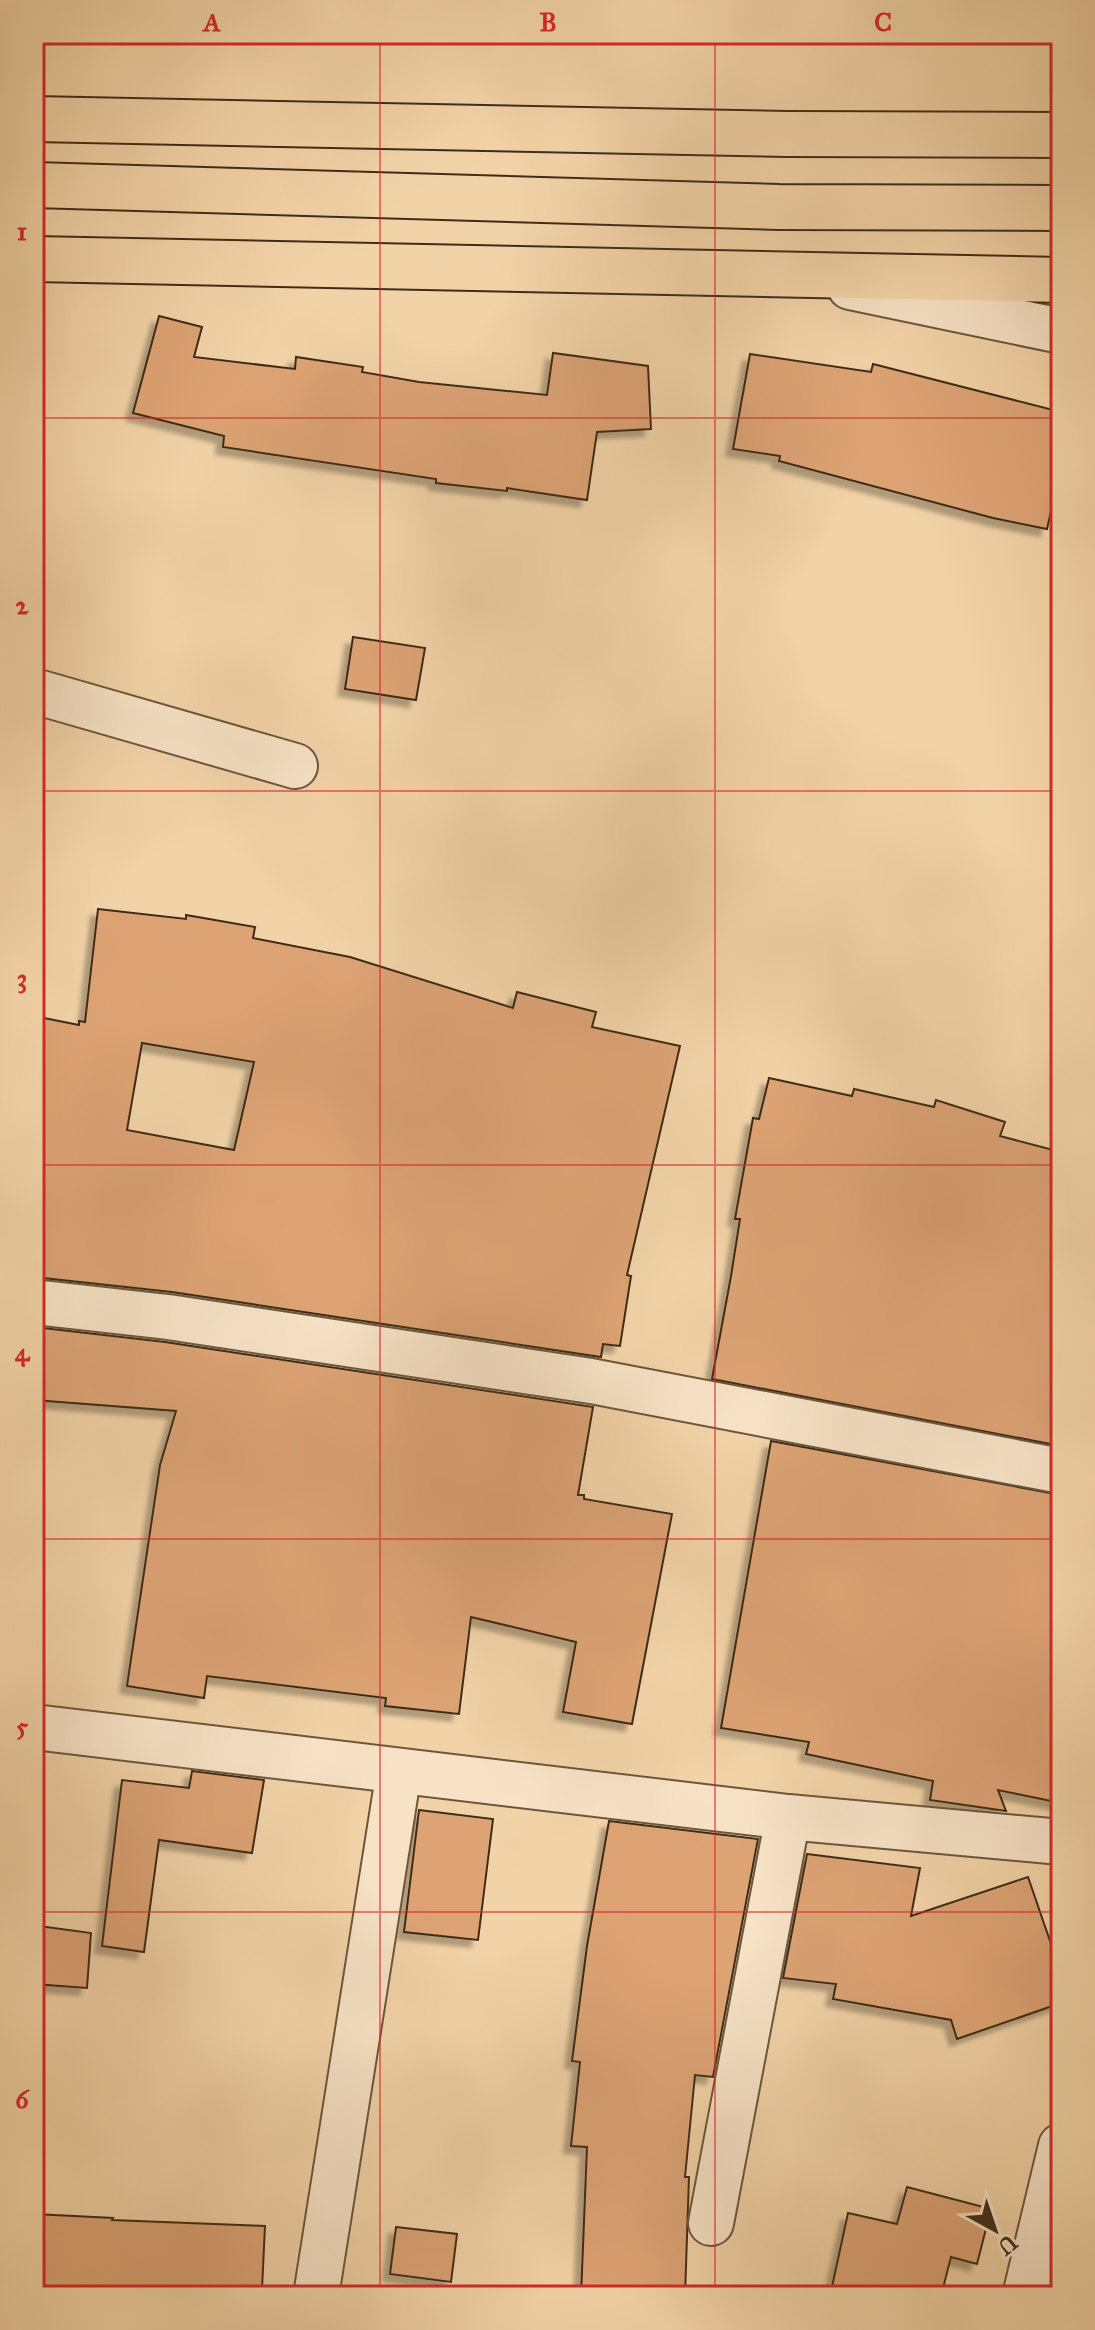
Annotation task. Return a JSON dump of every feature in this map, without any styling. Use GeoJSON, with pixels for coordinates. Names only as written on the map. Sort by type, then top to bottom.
{"type":"FeatureCollection","features":[{"type":"Feature","properties":{"kind":"highway"},"geometry":{"type":"LineString","coordinates":[[34,119],[771,134],[1061,135]]}},
{"type":"Feature","properties":{"kind":"highway"},"geometry":{"type":"LineString","coordinates":[[34,185],[779,207],[1061,208]]}},
{"type":"Feature","properties":{"kind":"highway"},"geometry":{"type":"LineString","coordinates":[[34,259],[1061,280]]}},
{"type":"Feature","properties":{"kind":"street"},"geometry":{"type":"LineString","coordinates":[[789,274],[1061,331]]}},
{"type":"Feature","properties":{"kind":"street"},"geometry":{"type":"LineString","coordinates":[[34,691],[295,766]]}},
{"type":"Feature","properties":{"kind":"street"},"geometry":{"type":"LineString","coordinates":[[34,1302],[168,1317],[591,1381],[1061,1471]]}},
{"type":"Feature","properties":{"kind":"street"},"geometry":{"type":"LineString","coordinates":[[34,1727],[788,1817],[1061,1842]]}},
{"type":"Feature","properties":{"kind":"street"},"geometry":{"type":"LineString","coordinates":[[316,2296],[399,1771]]}},
{"type":"Feature","properties":{"kind":"street"},"geometry":{"type":"LineString","coordinates":[[711,2223],[788,1817]]}},
{"type":"Feature","properties":{"kind":"street"},"geometry":{"type":"LineString","coordinates":[[1025,2296],[1061,2146]]}},
{"type":"Feature","properties":{"kind":"building"},"geometry":{"type":"Polygon","coordinates":[[[159,316],[202,327],[194,357],[295,369],[296,357],[363,367],[362,372],[419,382],[547,395],[553,353],[648,366],[651,429],[597,432],[587,500],[507,488],[507,491],[436,483],[436,479],[223,447],[224,436],[133,413],[159,316]]]}},
{"type":"Feature","properties":{"kind":"building"},"geometry":{"type":"Polygon","coordinates":[[[750,354],[871,372],[873,364],[1061,412],[1061,466],[1047,529],[993,518],[779,461],[780,456],[733,449],[750,354]]]}},
{"type":"Feature","properties":{"kind":"building"},"geometry":{"type":"Polygon","coordinates":[[[353,637],[425,648],[416,700],[345,689],[353,637]]]}},
{"type":"Feature","properties":{"kind":"building"},"geometry":{"type":"Polygon","coordinates":[[[98,909],[186,919],[186,915],[255,927],[253,938],[350,957],[513,1008],[517,992],[596,1012],[592,1027],[680,1046],[627,1275],[631,1276],[620,1346],[603,1344],[601,1357],[172,1292],[34,1277],[34,1016],[79,1025],[79,1021],[85,1022],[98,909]],[[142,1043],[127,1130],[234,1150],[254,1062],[142,1043]]]}},
{"type":"Feature","properties":{"kind":"building"},"geometry":{"type":"Polygon","coordinates":[[[769,1078],[852,1096],[854,1089],[934,1107],[936,1100],[1005,1122],[1000,1136],[1061,1152],[1061,1446],[712,1379],[740,1219],[735,1219],[753,1118],[759,1119],[769,1078]]]}},
{"type":"Feature","properties":{"kind":"building"},"geometry":{"type":"Polygon","coordinates":[[[34,1327],[165,1342],[593,1407],[578,1495],[584,1495],[584,1499],[672,1514],[632,1724],[563,1712],[576,1642],[471,1617],[459,1714],[385,1706],[386,1698],[207,1676],[204,1698],[127,1686],[160,1465],[176,1411],[34,1400],[34,1327]]]}},
{"type":"Feature","properties":{"kind":"building"},"geometry":{"type":"Polygon","coordinates":[[[771,1441],[1061,1495],[1061,1803],[998,1790],[1006,1811],[930,1800],[933,1781],[806,1754],[809,1742],[721,1728],[771,1441]]]}},
{"type":"Feature","properties":{"kind":"building"},"geometry":{"type":"Polygon","coordinates":[[[192,1771],[264,1780],[252,1853],[159,1840],[144,1952],[102,1946],[122,1780],[189,1788],[192,1771]]]}},
{"type":"Feature","properties":{"kind":"building"},"geometry":{"type":"Polygon","coordinates":[[[419,1810],[493,1819],[478,1940],[404,1932],[419,1810]]]}},
{"type":"Feature","properties":{"kind":"building"},"geometry":{"type":"Polygon","coordinates":[[[609,1821],[758,1839],[713,2077],[695,2075],[685,2177],[689,2177],[685,2296],[581,2296],[587,2147],[571,2146],[580,2062],[572,2061],[587,1946],[609,1821]]]}},
{"type":"Feature","properties":{"kind":"building"},"geometry":{"type":"Polygon","coordinates":[[[807,1854],[920,1868],[911,1916],[1028,1877],[1061,1973],[1061,2003],[957,2039],[951,2020],[833,1999],[836,1984],[783,1978],[807,1854]]]}},
{"type":"Feature","properties":{"kind":"building"},"geometry":{"type":"Polygon","coordinates":[[[39,1926],[91,1933],[87,1988],[34,1984],[39,1926]]]}},
{"type":"Feature","properties":{"kind":"building"},"geometry":{"type":"Polygon","coordinates":[[[907,2187],[991,2209],[977,2264],[951,2257],[941,2296],[830,2296],[848,2213],[897,2224],[907,2187]]]}},
{"type":"Feature","properties":{"kind":"building"},"geometry":{"type":"Polygon","coordinates":[[[34,2214],[265,2226],[262,2289],[203,2287],[202,2296],[34,2296],[34,2214]]]}},
{"type":"Feature","properties":{"kind":"building"},"geometry":{"type":"Polygon","coordinates":[[[396,2227],[457,2234],[451,2282],[390,2274],[396,2227]]]}}]}
